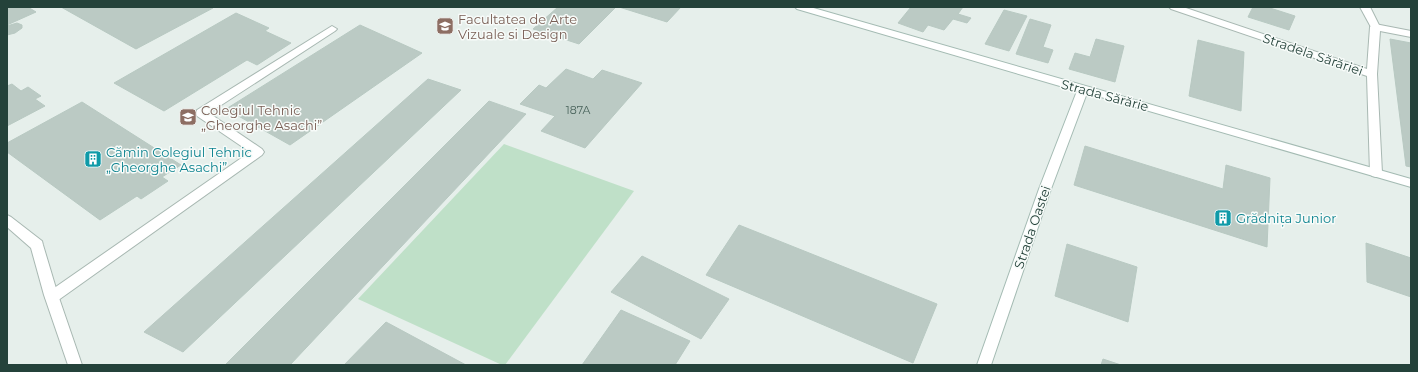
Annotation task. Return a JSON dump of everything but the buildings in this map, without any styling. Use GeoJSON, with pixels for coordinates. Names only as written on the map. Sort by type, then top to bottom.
{"type":"FeatureCollection","features":[{"type":"Feature","properties":{"kind":"street","name":"Strada Sărărie"},"geometry":{"type":"LineString","coordinates":[[800,7],[1411,184]]}},
{"type":"Feature","properties":{"kind":"street","name":"Stradela Sărăriei"},"geometry":{"type":"LineString","coordinates":[[1174,7],[1372,74],[1375,27]]}},
{"type":"Feature","properties":{"kind":"street"},"geometry":{"type":"LineString","coordinates":[[1365,7],[1375,27],[1411,34]]}},
{"type":"Feature","properties":{"kind":"street"},"geometry":{"type":"LineString","coordinates":[[52,297],[258,152],[201,113],[332,29]]}},
{"type":"Feature","properties":{"kind":"street"},"geometry":{"type":"LineString","coordinates":[[1372,74],[1376,173]]}},
{"type":"Feature","properties":{"kind":"street","name":"Strada Oastei"},"geometry":{"type":"LineString","coordinates":[[984,365],[1045,189],[1083,90]]}},
{"type":"Feature","properties":{"kind":"street"},"geometry":{"type":"LineString","coordinates":[[7,220],[37,245],[52,297],[75,365]]}},
{"type":"Feature","properties":{"kind":"green space"},"geometry":{"type":"Polygon","coordinates":[[[504,144],[634,191],[505,365],[502,365],[358,299],[504,144]]]}},
{"type":"Feature","properties":{"kind":"place","name":"Facultatea de Arte Vizuale si Design"},"geometry":{"type":"Point","coordinates":[445,26]}},
{"type":"Feature","properties":{"kind":"place","name":"Colegiul Tehnic „Gheorghe Asachi”"},"geometry":{"type":"Point","coordinates":[188,117]}},
{"type":"Feature","properties":{"kind":"place","name":"Cămin Colegiul Tehnic „Gheorghe Asachi”"},"geometry":{"type":"Point","coordinates":[93,159]}},
{"type":"Feature","properties":{"kind":"place","name":"Grădnița Junior"},"geometry":{"type":"Point","coordinates":[1223,218]}}]}
